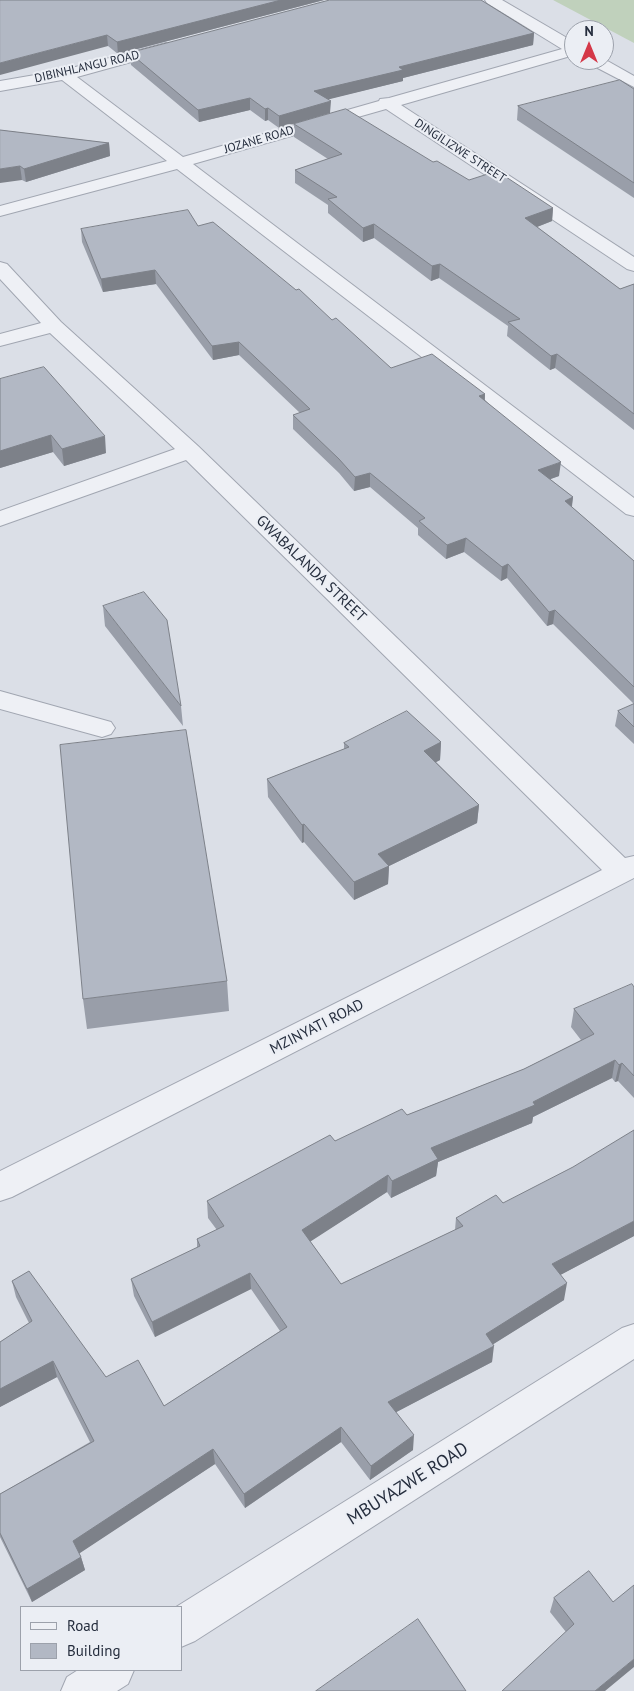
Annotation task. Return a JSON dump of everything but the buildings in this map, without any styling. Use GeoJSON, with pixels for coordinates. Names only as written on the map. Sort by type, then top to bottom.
{"type":"FeatureCollection","features":[{"type":"Feature","properties":{"kind":"street"},"geometry":{"type":"LineString","coordinates":[[492,0],[564,43]]}},
{"type":"Feature","properties":{"kind":"street","name":"DIBINHLANGU ROAD"},"geometry":{"type":"LineString","coordinates":[[0,86],[65,75],[178,45]]}},
{"type":"Feature","properties":{"kind":"street","name":"JOZANE ROAD"},"geometry":{"type":"LineString","coordinates":[[0,211],[179,163],[564,52]]}},
{"type":"Feature","properties":{"kind":"street"},"geometry":{"type":"LineString","coordinates":[[612,70],[634,82]]}},
{"type":"Feature","properties":{"kind":"street"},"geometry":{"type":"LineString","coordinates":[[65,75],[634,510]]}},
{"type":"Feature","properties":{"kind":"street","name":"DINGILIZWE STREET"},"geometry":{"type":"LineString","coordinates":[[386,102],[634,265]]}},
{"type":"Feature","properties":{"kind":"street","name":"GWABALANDA STREET"},"geometry":{"type":"LineString","coordinates":[[0,268],[54,326],[190,451],[628,869]]}},
{"type":"Feature","properties":{"kind":"street"},"geometry":{"type":"LineString","coordinates":[[0,340],[54,326]]}},
{"type":"Feature","properties":{"kind":"street"},"geometry":{"type":"LineString","coordinates":[[0,519],[190,451]]}},
{"type":"Feature","properties":{"kind":"street"},"geometry":{"type":"LineString","coordinates":[[0,700],[102,728]]}},
{"type":"Feature","properties":{"kind":"street","name":"MZINYATI ROAD"},"geometry":{"type":"LineString","coordinates":[[0,1188],[628,869]]}},
{"type":"Feature","properties":{"kind":"street","name":"MBUYAZWE ROAD"},"geometry":{"type":"LineString","coordinates":[[182,1626],[634,1340]]}},
{"type":"Feature","properties":{"kind":"street"},"geometry":{"type":"LineString","coordinates":[[81,1691],[112,1671]]}},
{"type":"Feature","properties":{"kind":"green space"},"geometry":{"type":"Polygon","coordinates":[[[553,0],[634,0],[634,43],[614,32],[614,20],[591,20],[553,0]]]}}]}
